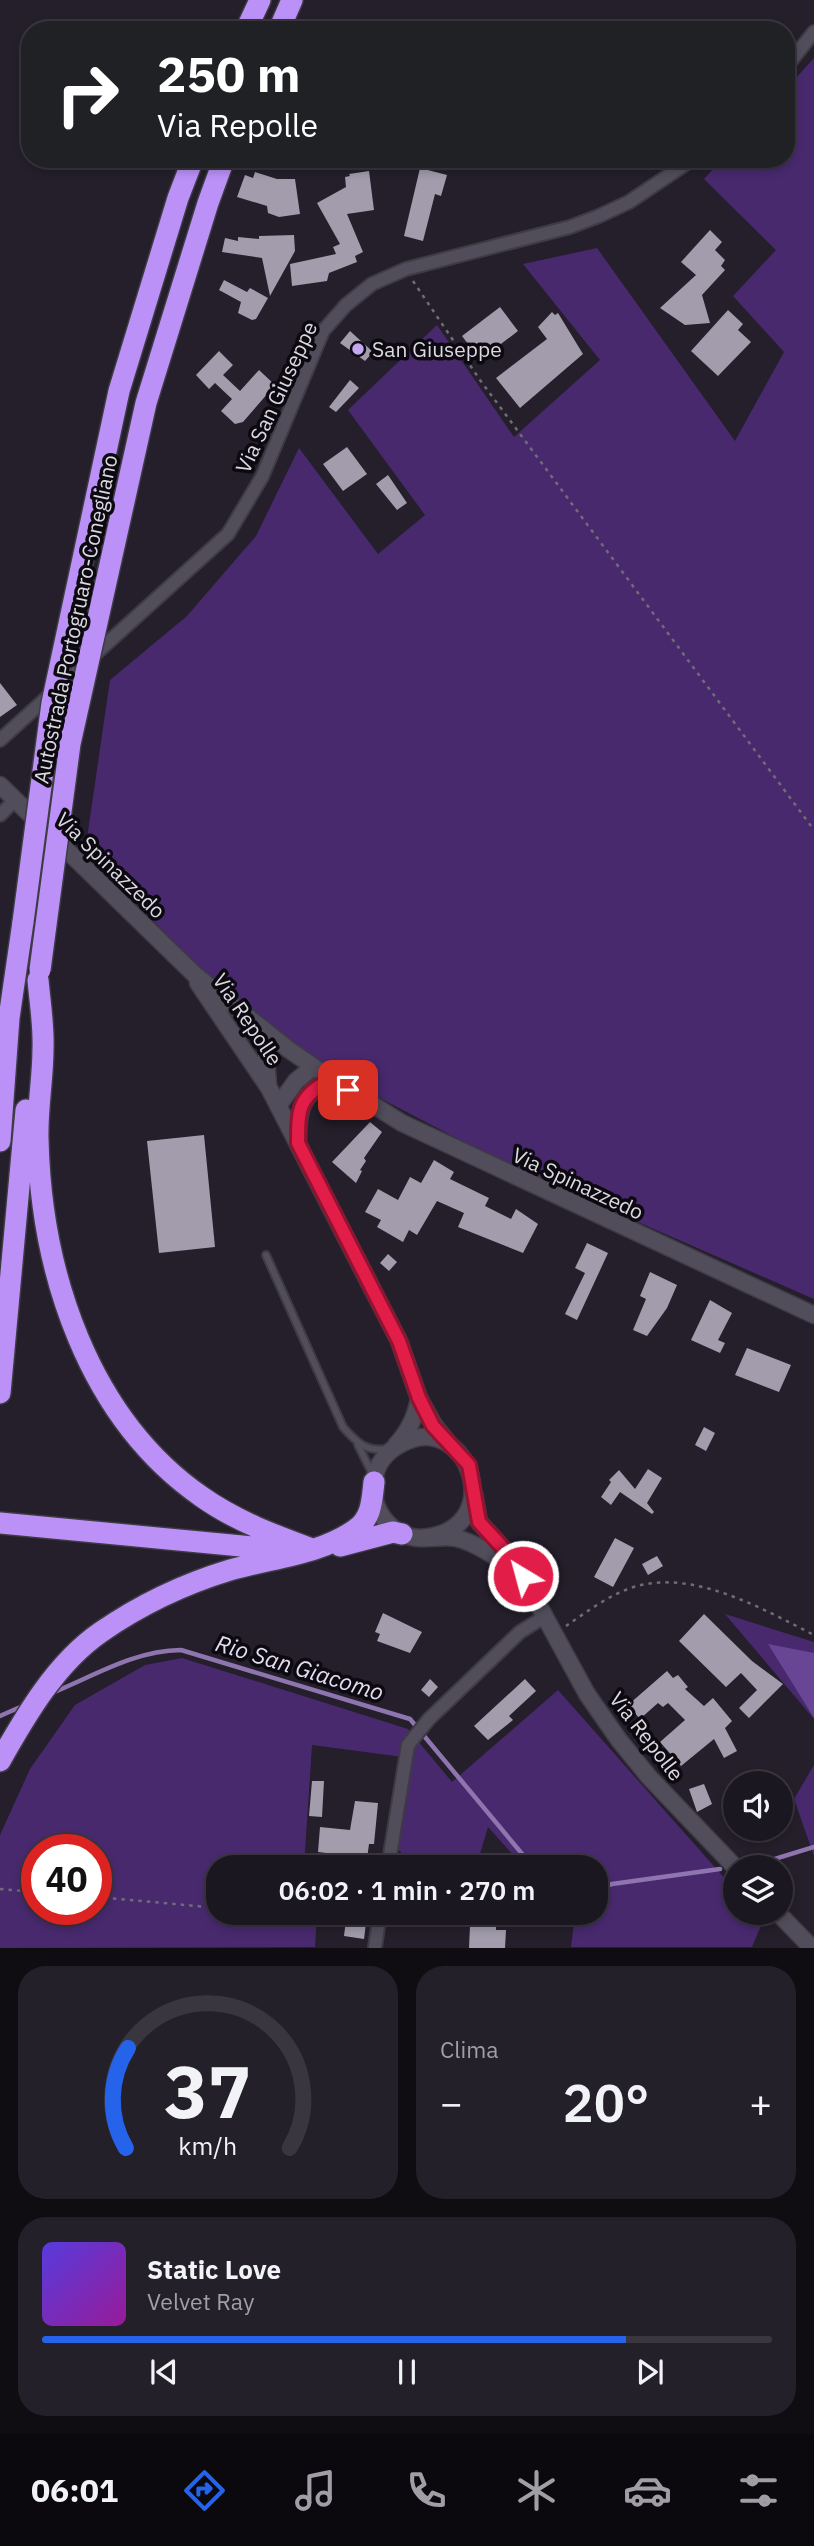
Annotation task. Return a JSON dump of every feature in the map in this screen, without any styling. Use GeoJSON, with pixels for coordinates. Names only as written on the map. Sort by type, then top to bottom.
{"type":"FeatureCollection","features":[{"type":"Feature","properties":{"kind":"highway"},"geometry":{"type":"LineString","coordinates":[[250,21],[260,0]]}},
{"type":"Feature","properties":{"kind":"highway"},"geometry":{"type":"LineString","coordinates":[[283,21],[292,0]]}},
{"type":"Feature","properties":{"kind":"highway","name":"Autostrada Portogruaro-Conegliano"},"geometry":{"type":"LineString","coordinates":[[17,919],[28,787],[52,703],[120,391],[190,168]]}},
{"type":"Feature","properties":{"kind":"highway","name":"Autostrada Portogruaro-Conegliano"},"geometry":{"type":"LineString","coordinates":[[0,1393],[39,975],[70,744],[146,403],[221,168]]}},
{"type":"Feature","properties":{"kind":"highway"},"geometry":{"type":"LineString","coordinates":[[0,994],[17,919]]}},
{"type":"Feature","properties":{"kind":"highway"},"geometry":{"type":"LineString","coordinates":[[0,1141],[17,919]]}},
{"type":"Feature","properties":{"kind":"highway"},"geometry":{"type":"LineString","coordinates":[[39,975],[44,1046],[38,1138],[46,1229],[60,1293],[97,1377],[113,1404],[156,1458],[201,1497],[247,1524],[312,1549]]}},
{"type":"Feature","properties":{"kind":"highway"},"geometry":{"type":"LineString","coordinates":[[0,1761],[20,1726],[56,1676],[98,1634],[132,1611],[192,1583],[312,1549],[357,1529],[372,1508],[374,1482]]}},
{"type":"Feature","properties":{"kind":"highway"},"geometry":{"type":"LineString","coordinates":[[0,1523],[268,1550],[349,1545],[393,1532],[410,1536]]}},
{"type":"Feature","properties":{"kind":"street"},"geometry":{"type":"LineString","coordinates":[[795,56],[814,32]]}},
{"type":"Feature","properties":{"kind":"street","name":"Via San Giuseppe"},"geometry":{"type":"LineString","coordinates":[[0,740],[228,534],[262,477],[323,331],[346,305],[372,284],[406,269],[570,227],[599,216],[629,202],[680,168]]}},
{"type":"Feature","properties":{"kind":"street","name":"Via Spinazzedo"},"geometry":{"type":"LineString","coordinates":[[0,785],[194,974],[264,1031],[331,1079],[402,1123],[814,1315]]}},
{"type":"Feature","properties":{"kind":"street"},"geometry":{"type":"LineString","coordinates":[[0,815],[15,800]]}},
{"type":"Feature","properties":{"kind":"street","name":"Via Repolle"},"geometry":{"type":"LineString","coordinates":[[194,974],[205,997],[237,1037],[269,1088],[399,1341],[419,1398],[433,1426],[469,1465],[479,1522],[514,1560],[587,1694],[619,1740],[649,1777],[724,1855]]}},
{"type":"Feature","properties":{"kind":"street","name":"Via Repolle"},"geometry":{"type":"LineString","coordinates":[[264,1031],[269,1088]]}},
{"type":"Feature","properties":{"kind":"street","name":"Via Repolle"},"geometry":{"type":"LineString","coordinates":[[278,1106],[296,1081],[313,1067]]}},
{"type":"Feature","properties":{"kind":"street"},"geometry":{"type":"LineString","coordinates":[[298,1143],[298,1118],[308,1092],[331,1079]]}},
{"type":"Feature","properties":{"kind":"street"},"geometry":{"type":"LineString","coordinates":[[419,1398],[416,1415],[406,1434],[377,1469],[374,1498],[380,1513],[389,1525],[410,1536],[433,1537],[454,1527],[469,1509],[474,1494]]}},
{"type":"Feature","properties":{"kind":"street"},"geometry":{"type":"LineString","coordinates":[[393,1448],[420,1438],[449,1444]]}},
{"type":"Feature","properties":{"kind":"street","name":"Via Repolle"},"geometry":{"type":"LineString","coordinates":[[410,1536],[455,1538],[491,1553],[523,1576]]}},
{"type":"Feature","properties":{"kind":"street"},"geometry":{"type":"LineString","coordinates":[[390,1855],[408,1745],[429,1719],[520,1632],[544,1618]]}},
{"type":"Feature","properties":{"kind":"street"},"geometry":{"type":"LineString","coordinates":[[375,1947],[378,1925]]}},
{"type":"Feature","properties":{"kind":"street"},"geometry":{"type":"LineString","coordinates":[[790,1925],[812,1948]]}},
{"type":"Feature","properties":{"kind":"lane"},"geometry":{"type":"LineString","coordinates":[[266,1255],[343,1427],[358,1444],[370,1467],[374,1482]]}},
{"type":"Feature","properties":{"kind":"lane"},"geometry":{"type":"LineString","coordinates":[[358,1444],[375,1451],[393,1448]]}},
{"type":"Feature","properties":{"kind":"path"},"geometry":{"type":"LineString","coordinates":[[406,269],[488,390],[814,830]]}},
{"type":"Feature","properties":{"kind":"path"},"geometry":{"type":"LineString","coordinates":[[554,1634],[613,1596],[642,1585],[691,1585],[751,1602],[814,1634]]}},
{"type":"Feature","properties":{"kind":"path"},"geometry":{"type":"LineString","coordinates":[[0,1889],[21,1891]]}},
{"type":"Feature","properties":{"kind":"path"},"geometry":{"type":"LineString","coordinates":[[112,1899],[206,1907]]}},
{"type":"Feature","properties":{"kind":"shaded area"},"geometry":{"type":"Polygon","coordinates":[[[814,58],[814,1299],[512,1167],[330,1072],[197,965],[85,852],[110,680],[187,616],[256,536],[299,448],[378,554],[425,515],[348,410],[437,325],[514,437],[600,360],[523,264],[597,248],[735,441],[784,352],[733,296],[776,250],[704,179],[714,168],[795,168],[795,79],[814,58]]]}},
{"type":"Feature","properties":{"kind":"shaded area"},"geometry":{"type":"Polygon","coordinates":[[[725,1614],[814,1642],[814,1719],[725,1614]]]}},
{"type":"Feature","properties":{"kind":"shaded area"},"geometry":{"type":"Polygon","coordinates":[[[768,1644],[814,1653],[814,1718],[768,1644]]]}},
{"type":"Feature","properties":{"kind":"shaded area"},"geometry":{"type":"Polygon","coordinates":[[[182,1658],[408,1729],[452,1782],[558,1690],[723,1876],[723,1925],[761,1925],[752,1947],[571,1947],[574,1925],[608,1925],[608,1855],[513,1855],[488,1827],[480,1855],[404,1855],[396,1847],[411,1758],[312,1745],[305,1855],[206,1855],[206,1925],[316,1925],[315,1947],[0,1948],[0,1835],[30,1769],[75,1705],[145,1665],[182,1658]]]}},
{"type":"Feature","properties":{"kind":"shaded area"},"geometry":{"type":"Polygon","coordinates":[[[814,1765],[814,1856],[794,1799],[814,1765]]]}},
{"type":"Feature","properties":{"kind":"building"},"geometry":{"type":"Polygon","coordinates":[[[420,168],[447,175],[441,196],[435,194],[423,241],[404,236],[420,168]]]}},
{"type":"Feature","properties":{"kind":"building"},"geometry":{"type":"Polygon","coordinates":[[[369,171],[374,210],[347,214],[363,252],[355,256],[357,262],[329,273],[327,281],[292,286],[290,264],[336,254],[333,247],[340,244],[317,203],[346,187],[345,177],[350,176],[349,174],[369,171]]]}},
{"type":"Feature","properties":{"kind":"building"},"geometry":{"type":"Polygon","coordinates":[[[255,172],[277,179],[295,179],[300,214],[279,217],[268,213],[267,206],[237,197],[245,175],[253,178],[255,172]]]}},
{"type":"Feature","properties":{"kind":"building"},"geometry":{"type":"Polygon","coordinates":[[[710,230],[722,242],[715,250],[725,260],[721,266],[725,270],[702,295],[710,323],[685,325],[660,308],[696,275],[681,262],[710,230]]]}},
{"type":"Feature","properties":{"kind":"building"},"geometry":{"type":"Polygon","coordinates":[[[294,235],[295,251],[270,296],[262,258],[222,252],[225,238],[238,241],[238,237],[259,239],[259,236],[294,235]]]}},
{"type":"Feature","properties":{"kind":"building"},"geometry":{"type":"Polygon","coordinates":[[[224,280],[247,292],[250,288],[268,298],[256,319],[252,320],[238,313],[241,302],[219,290],[224,280]]]}},
{"type":"Feature","properties":{"kind":"building"},"geometry":{"type":"Polygon","coordinates":[[[500,307],[518,331],[480,360],[462,336],[500,307]]]}},
{"type":"Feature","properties":{"kind":"building"},"geometry":{"type":"Polygon","coordinates":[[[728,310],[743,324],[738,330],[751,342],[718,376],[691,351],[728,310]]]}},
{"type":"Feature","properties":{"kind":"building"},"geometry":{"type":"Polygon","coordinates":[[[552,312],[555,315],[558,313],[583,354],[520,408],[496,378],[547,339],[538,327],[552,312]]]}},
{"type":"Feature","properties":{"kind":"building","name":"San Giuseppe"},"geometry":{"type":"Polygon","coordinates":[[[350,331],[373,352],[365,361],[340,343],[350,331]]]}},
{"type":"Feature","properties":{"kind":"building"},"geometry":{"type":"Polygon","coordinates":[[[219,351],[233,365],[223,375],[240,391],[259,370],[275,385],[243,422],[235,424],[221,411],[232,399],[215,383],[209,389],[196,375],[219,351]]]}},
{"type":"Feature","properties":{"kind":"building"},"geometry":{"type":"Polygon","coordinates":[[[350,380],[359,388],[336,412],[329,407],[350,380]]]}},
{"type":"Feature","properties":{"kind":"building"},"geometry":{"type":"Polygon","coordinates":[[[347,447],[367,474],[343,491],[323,464],[347,447]]]}},
{"type":"Feature","properties":{"kind":"building"},"geometry":{"type":"Polygon","coordinates":[[[388,475],[407,503],[397,510],[376,484],[388,475]]]}},
{"type":"Feature","properties":{"kind":"building"},"geometry":{"type":"Polygon","coordinates":[[[0,683],[17,705],[0,717],[0,683]]]}},
{"type":"Feature","properties":{"kind":"building"},"geometry":{"type":"Polygon","coordinates":[[[370,1122],[382,1132],[364,1158],[366,1161],[356,1183],[332,1162],[370,1122]]]}},
{"type":"Feature","properties":{"kind":"building"},"geometry":{"type":"Polygon","coordinates":[[[204,1135],[215,1247],[159,1253],[147,1141],[204,1135]]]}},
{"type":"Feature","properties":{"kind":"building"},"geometry":{"type":"Polygon","coordinates":[[[434,1160],[454,1172],[450,1179],[489,1198],[485,1206],[511,1219],[516,1209],[538,1224],[523,1253],[458,1227],[464,1213],[437,1201],[417,1235],[409,1230],[403,1242],[377,1227],[381,1220],[365,1212],[378,1189],[398,1200],[410,1177],[421,1183],[434,1160]]]}},
{"type":"Feature","properties":{"kind":"building"},"geometry":{"type":"Polygon","coordinates":[[[587,1243],[608,1253],[577,1320],[565,1314],[585,1273],[575,1268],[587,1243]]]}},
{"type":"Feature","properties":{"kind":"building"},"geometry":{"type":"Polygon","coordinates":[[[388,1254],[397,1262],[389,1271],[380,1263],[388,1254]]]}},
{"type":"Feature","properties":{"kind":"building"},"geometry":{"type":"Polygon","coordinates":[[[650,1272],[677,1285],[667,1308],[647,1336],[633,1330],[646,1299],[640,1296],[650,1272]]]}},
{"type":"Feature","properties":{"kind":"building"},"geometry":{"type":"Polygon","coordinates":[[[710,1300],[732,1313],[718,1340],[725,1343],[720,1353],[691,1340],[710,1300]]]}},
{"type":"Feature","properties":{"kind":"building"},"geometry":{"type":"Polygon","coordinates":[[[747,1348],[791,1365],[779,1392],[735,1375],[747,1348]]]}},
{"type":"Feature","properties":{"kind":"building"},"geometry":{"type":"Polygon","coordinates":[[[704,1427],[715,1433],[706,1451],[695,1445],[704,1427]]]}},
{"type":"Feature","properties":{"kind":"building"},"geometry":{"type":"Polygon","coordinates":[[[648,1469],[662,1478],[647,1503],[654,1512],[652,1514],[620,1492],[611,1505],[601,1497],[611,1482],[609,1480],[619,1470],[635,1489],[648,1469]]]}},
{"type":"Feature","properties":{"kind":"building"},"geometry":{"type":"Polygon","coordinates":[[[615,1538],[634,1548],[613,1587],[594,1577],[615,1538]]]}},
{"type":"Feature","properties":{"kind":"building"},"geometry":{"type":"Polygon","coordinates":[[[657,1556],[663,1566],[648,1575],[642,1564],[657,1556]]]}},
{"type":"Feature","properties":{"kind":"building"},"geometry":{"type":"Polygon","coordinates":[[[383,1613],[422,1632],[410,1653],[377,1641],[380,1634],[375,1632],[383,1613]]]}},
{"type":"Feature","properties":{"kind":"building"},"geometry":{"type":"Polygon","coordinates":[[[704,1614],[752,1661],[783,1684],[749,1718],[739,1708],[757,1690],[741,1673],[726,1687],[679,1641],[704,1614]]]}},
{"type":"Feature","properties":{"kind":"building"},"geometry":{"type":"Polygon","coordinates":[[[667,1671],[673,1678],[678,1675],[688,1687],[685,1689],[704,1706],[713,1698],[732,1721],[725,1728],[737,1751],[724,1758],[714,1739],[681,1766],[660,1742],[685,1720],[668,1703],[663,1707],[658,1703],[640,1719],[628,1705],[667,1671]]]}},
{"type":"Feature","properties":{"kind":"building"},"geometry":{"type":"Polygon","coordinates":[[[430,1679],[438,1687],[429,1697],[421,1690],[430,1679]]]}},
{"type":"Feature","properties":{"kind":"building"},"geometry":{"type":"Polygon","coordinates":[[[525,1679],[536,1691],[509,1716],[513,1720],[488,1740],[474,1726],[525,1679]]]}},
{"type":"Feature","properties":{"kind":"building"},"geometry":{"type":"Polygon","coordinates":[[[312,1781],[324,1781],[322,1817],[309,1816],[312,1781]]]}},
{"type":"Feature","properties":{"kind":"building"},"geometry":{"type":"Polygon","coordinates":[[[704,1784],[712,1804],[697,1812],[689,1789],[704,1784]]]}},
{"type":"Feature","properties":{"kind":"building"},"geometry":{"type":"Polygon","coordinates":[[[355,1801],[378,1803],[374,1844],[369,1844],[368,1855],[318,1852],[320,1827],[350,1830],[355,1801]]]}},
{"type":"Feature","properties":{"kind":"building"},"geometry":{"type":"Polygon","coordinates":[[[345,1925],[366,1925],[364,1939],[344,1936],[345,1925]]]}},
{"type":"Feature","properties":{"kind":"building"},"geometry":{"type":"Polygon","coordinates":[[[470,1926],[506,1930],[505,1948],[469,1948],[470,1926]]]}},
{"type":"Feature","properties":{"kind":"waterway","name":"Rio San Giacomo"},"geometry":{"type":"LineString","coordinates":[[52,1693],[131,1659],[163,1651],[181,1650],[410,1719],[523,1855]]}},
{"type":"Feature","properties":{"kind":"waterway","name":"Rio San Giacomo"},"geometry":{"type":"LineString","coordinates":[[0,1716],[25,1705]]}},
{"type":"Feature","properties":{"kind":"waterway","name":"Rio San Giacomo"},"geometry":{"type":"LineString","coordinates":[[788,1855],[814,1847]]}},
{"type":"Feature","properties":{"kind":"waterway","name":"Rio San Giacomo"},"geometry":{"type":"LineString","coordinates":[[608,1885],[720,1869]]}},
{"type":"Feature","properties":{"kind":"place","name":"San Giuseppe"},"geometry":{"type":"Point","coordinates":[358,349]}},
{"type":"Feature","properties":{"kind":"route"},"geometry":{"type":"LineString","coordinates":[[348,1090],[331,1079],[308,1092],[298,1118],[298,1143],[399,1341],[419,1398],[433,1426],[469,1465],[479,1522],[514,1560],[523,1576]]}}]}
